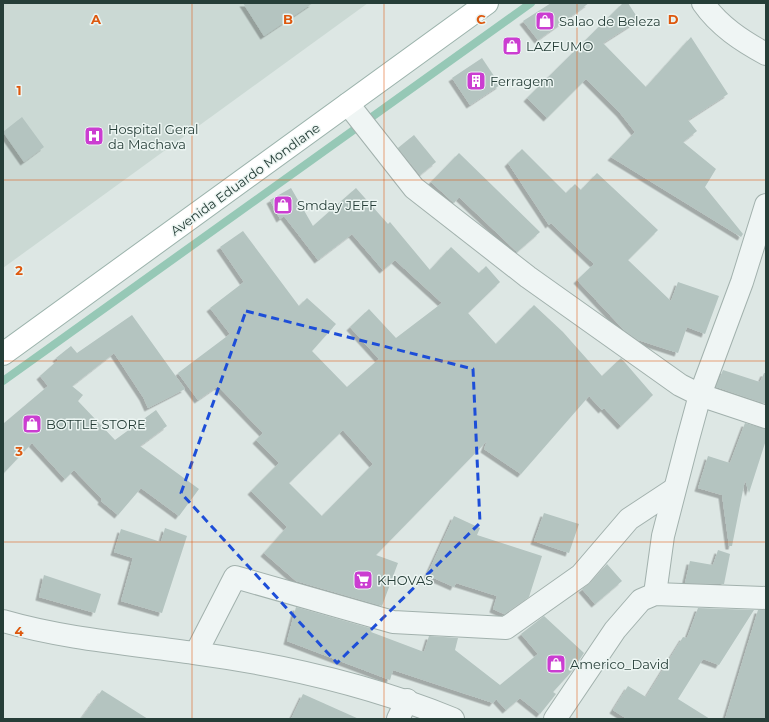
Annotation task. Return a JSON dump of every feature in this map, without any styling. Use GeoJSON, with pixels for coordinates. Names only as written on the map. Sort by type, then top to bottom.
{"type":"FeatureCollection","features":[{"type":"Feature","properties":{"kind":"main road","name":"Avenida Eduardo Mondlane"},"geometry":{"type":"LineString","coordinates":[[3,354],[487,3]]}},
{"type":"Feature","properties":{"kind":"street"},"geometry":{"type":"LineString","coordinates":[[704,3],[711,14],[724,27],[766,54]]}},
{"type":"Feature","properties":{"kind":"street"},"geometry":{"type":"LineString","coordinates":[[348,104],[414,188],[528,277],[680,385],[700,395],[766,417]]}},
{"type":"Feature","properties":{"kind":"street"},"geometry":{"type":"LineString","coordinates":[[655,594],[663,536],[673,490],[700,395],[742,282],[766,205]]}},
{"type":"Feature","properties":{"kind":"street"},"geometry":{"type":"LineString","coordinates":[[196,653],[236,577],[393,622],[506,628],[581,575],[629,519],[673,490]]}},
{"type":"Feature","properties":{"kind":"street"},"geometry":{"type":"LineString","coordinates":[[555,719],[615,630],[641,600],[655,594],[766,598]]}},
{"type":"Feature","properties":{"kind":"street"},"geometry":{"type":"LineString","coordinates":[[3,621],[37,631],[196,653],[290,669],[403,710],[453,719]]}},
{"type":"Feature","properties":{"kind":"highlighted area"},"geometry":{"type":"Polygon","coordinates":[[[246,311],[473,369],[480,523],[337,663],[181,493],[246,311]]]}},
{"type":"Feature","properties":{"kind":"shaded area","name":"Hospital Geral da Machava"},"geometry":{"type":"Polygon","coordinates":[[[3,3],[368,3],[3,268],[3,3]]]}},
{"type":"Feature","properties":{"kind":"building"},"geometry":{"type":"Polygon","coordinates":[[[243,3],[313,3],[264,36],[243,3]]]}},
{"type":"Feature","properties":{"kind":"building"},"geometry":{"type":"Polygon","coordinates":[[[551,3],[589,3],[538,40],[523,21],[551,3]]]}},
{"type":"Feature","properties":{"kind":"building"},"geometry":{"type":"Polygon","coordinates":[[[623,3],[628,3],[639,20],[603,43],[646,87],[691,37],[728,94],[688,120],[697,131],[683,142],[716,169],[705,187],[743,234],[741,237],[611,157],[635,132],[620,113],[586,79],[547,118],[527,98],[623,3]]]}},
{"type":"Feature","properties":{"kind":"building","name":"Ferragem"},"geometry":{"type":"Polygon","coordinates":[[[482,58],[500,85],[470,105],[452,78],[482,58]]]}},
{"type":"Feature","properties":{"kind":"building"},"geometry":{"type":"Polygon","coordinates":[[[22,117],[44,147],[24,162],[3,132],[22,117]]]}},
{"type":"Feature","properties":{"kind":"building"},"geometry":{"type":"Polygon","coordinates":[[[414,135],[436,162],[420,175],[398,148],[414,135]]]}},
{"type":"Feature","properties":{"kind":"building"},"geometry":{"type":"Polygon","coordinates":[[[522,149],[566,193],[575,184],[581,190],[597,173],[658,230],[628,260],[671,301],[678,282],[719,296],[705,334],[687,327],[678,353],[638,340],[624,330],[577,280],[594,264],[551,223],[549,225],[508,163],[522,149]]]}},
{"type":"Feature","properties":{"kind":"building"},"geometry":{"type":"Polygon","coordinates":[[[459,153],[540,232],[517,252],[459,197],[454,203],[431,182],[459,153]]]}},
{"type":"Feature","properties":{"kind":"building"},"geometry":{"type":"Polygon","coordinates":[[[291,188],[313,226],[356,188],[388,224],[390,222],[430,270],[451,247],[479,273],[486,266],[500,282],[468,313],[496,344],[534,305],[563,332],[602,376],[621,358],[653,395],[621,426],[604,408],[602,410],[589,396],[521,474],[484,449],[487,441],[376,555],[398,563],[382,606],[296,581],[264,553],[287,527],[251,491],[279,463],[256,440],[263,433],[218,386],[198,400],[178,373],[230,334],[210,308],[244,282],[220,247],[243,231],[299,306],[307,298],[336,324],[312,351],[347,387],[379,359],[350,327],[369,309],[396,338],[442,303],[395,260],[383,270],[352,234],[318,260],[284,216],[280,219],[270,200],[291,188]],[[343,430],[289,483],[322,516],[373,464],[343,430]]]}},
{"type":"Feature","properties":{"kind":"building"},"geometry":{"type":"Polygon","coordinates":[[[132,315],[185,389],[148,408],[143,397],[114,353],[72,386],[83,395],[78,401],[115,440],[156,410],[167,426],[140,446],[199,489],[179,516],[141,488],[118,515],[101,501],[102,499],[74,470],[65,479],[32,443],[3,474],[3,424],[48,386],[40,376],[58,360],[56,358],[71,346],[77,353],[132,315]]]}},
{"type":"Feature","properties":{"kind":"building"},"geometry":{"type":"Polygon","coordinates":[[[723,370],[760,382],[764,373],[766,373],[766,404],[716,387],[723,370]]]}},
{"type":"Feature","properties":{"kind":"building"},"geometry":{"type":"Polygon","coordinates":[[[745,423],[766,429],[766,440],[749,493],[745,480],[732,546],[729,546],[722,495],[698,488],[708,456],[730,463],[745,423]]]}},
{"type":"Feature","properties":{"kind":"building"},"geometry":{"type":"Polygon","coordinates":[[[544,513],[579,524],[569,553],[534,541],[544,513]]]}},
{"type":"Feature","properties":{"kind":"building"},"geometry":{"type":"Polygon","coordinates":[[[454,516],[480,528],[477,535],[542,556],[529,597],[504,614],[493,609],[497,596],[456,583],[454,587],[427,575],[454,516]]]}},
{"type":"Feature","properties":{"kind":"building"},"geometry":{"type":"Polygon","coordinates":[[[165,528],[187,536],[162,613],[121,601],[133,558],[114,552],[121,529],[161,542],[165,528]]]}},
{"type":"Feature","properties":{"kind":"building"},"geometry":{"type":"Polygon","coordinates":[[[718,550],[730,554],[724,584],[685,583],[690,561],[713,565],[718,550]]]}},
{"type":"Feature","properties":{"kind":"building"},"geometry":{"type":"Polygon","coordinates":[[[607,564],[622,581],[595,604],[582,589],[590,583],[607,564]]]}},
{"type":"Feature","properties":{"kind":"building"},"geometry":{"type":"Polygon","coordinates":[[[44,575],[101,594],[95,613],[39,597],[44,575]]]}},
{"type":"Feature","properties":{"kind":"building"},"geometry":{"type":"Polygon","coordinates":[[[296,607],[373,629],[371,632],[424,652],[429,636],[458,638],[455,650],[500,685],[538,654],[521,634],[544,616],[584,653],[572,671],[553,692],[556,694],[540,714],[520,698],[506,710],[496,699],[493,703],[393,670],[390,680],[287,641],[296,607]]]}},
{"type":"Feature","properties":{"kind":"building"},"geometry":{"type":"Polygon","coordinates":[[[698,608],[754,610],[719,665],[703,659],[678,699],[710,719],[627,719],[613,710],[628,686],[646,697],[683,637],[687,638],[698,608]]]}},
{"type":"Feature","properties":{"kind":"building"},"geometry":{"type":"Polygon","coordinates":[[[758,610],[766,610],[766,719],[725,719],[758,610]]]}},
{"type":"Feature","properties":{"kind":"building"},"geometry":{"type":"Polygon","coordinates":[[[102,690],[148,719],[81,719],[102,690]]]}},
{"type":"Feature","properties":{"kind":"building"},"geometry":{"type":"Polygon","coordinates":[[[303,694],[359,719],[291,719],[303,694]]]}},
{"type":"Feature","properties":{"kind":"waterway"},"geometry":{"type":"LineString","coordinates":[[3,381],[531,3]]}},
{"type":"Feature","properties":{"kind":"place","name":"Salao de Beleza"},"geometry":{"type":"Point","coordinates":[545,21]}},
{"type":"Feature","properties":{"kind":"place","name":"LAZFUMO"},"geometry":{"type":"Point","coordinates":[512,46]}},
{"type":"Feature","properties":{"kind":"place","name":"Ferragem"},"geometry":{"type":"Point","coordinates":[476,81]}},
{"type":"Feature","properties":{"kind":"place","name":"Hospital Geral da Machava"},"geometry":{"type":"Point","coordinates":[94,136]}},
{"type":"Feature","properties":{"kind":"place","name":"Smday JEFF"},"geometry":{"type":"Point","coordinates":[283,205]}},
{"type":"Feature","properties":{"kind":"place","name":"BOTTLE STORE"},"geometry":{"type":"Point","coordinates":[32,424]}},
{"type":"Feature","properties":{"kind":"place","name":"KHOVAS"},"geometry":{"type":"Point","coordinates":[363,580]}},
{"type":"Feature","properties":{"kind":"place","name":"Americo_David"},"geometry":{"type":"Point","coordinates":[556,664]}}]}
